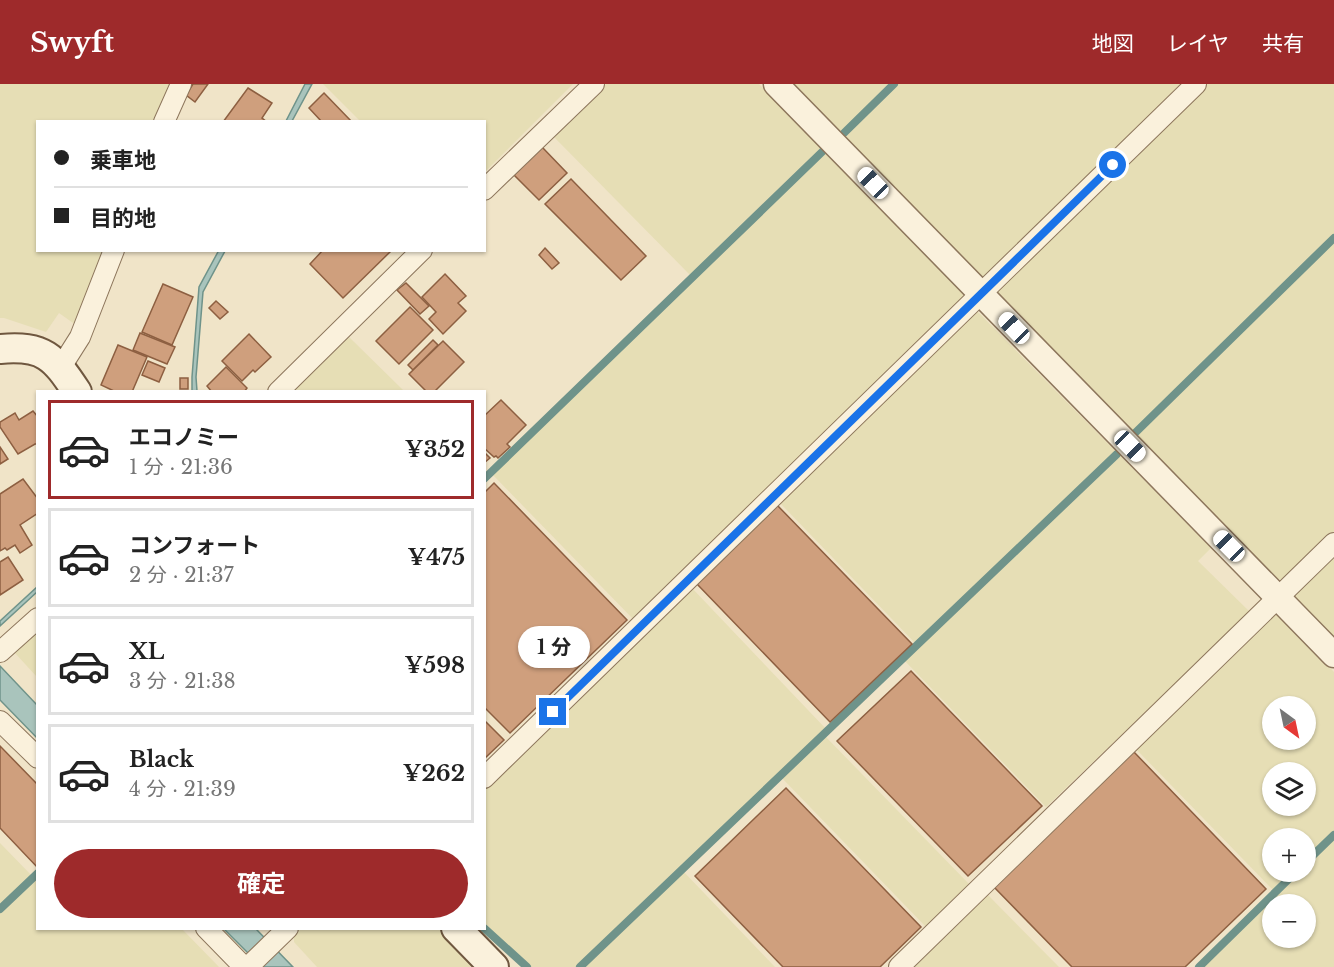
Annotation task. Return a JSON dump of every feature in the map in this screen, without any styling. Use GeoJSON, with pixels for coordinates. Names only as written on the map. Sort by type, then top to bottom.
{"type":"FeatureCollection","features":[{"type":"Feature","properties":{"kind":"main road"},"geometry":{"type":"LineString","coordinates":[[0,349],[19,347],[36,350],[60,367],[76,390]]}},
{"type":"Feature","properties":{"kind":"main road"},"geometry":{"type":"LineString","coordinates":[[458,930],[494,967]]}},
{"type":"Feature","properties":{"kind":"street"},"geometry":{"type":"LineString","coordinates":[[165,120],[181,84]]}},
{"type":"Feature","properties":{"kind":"street"},"geometry":{"type":"LineString","coordinates":[[486,188],[594,84]]}},
{"type":"Feature","properties":{"kind":"street"},"geometry":{"type":"LineString","coordinates":[[776,84],[1334,655]]}},
{"type":"Feature","properties":{"kind":"street"},"geometry":{"type":"LineString","coordinates":[[486,776],[1196,84]]}},
{"type":"Feature","properties":{"kind":"street"},"geometry":{"type":"LineString","coordinates":[[60,367],[80,337],[113,252]]}},
{"type":"Feature","properties":{"kind":"street"},"geometry":{"type":"LineString","coordinates":[[280,390],[421,252]]}},
{"type":"Feature","properties":{"kind":"street"},"geometry":{"type":"LineString","coordinates":[[899,967],[1334,543]]}},
{"type":"Feature","properties":{"kind":"street"},"geometry":{"type":"LineString","coordinates":[[0,652],[36,620]]}},
{"type":"Feature","properties":{"kind":"street"},"geometry":{"type":"LineString","coordinates":[[0,721],[36,757]]}},
{"type":"Feature","properties":{"kind":"street"},"geometry":{"type":"LineString","coordinates":[[208,930],[248,966],[281,935]]}},
{"type":"Feature","properties":{"kind":"shaded area"},"geometry":{"type":"Polygon","coordinates":[[[0,84],[176,84],[159,120],[36,120],[36,252],[104,252],[76,325],[59,313],[46,332],[0,318],[0,84]]]}},
{"type":"Feature","properties":{"kind":"shaded area"},"geometry":{"type":"Polygon","coordinates":[[[323,84],[573,84],[486,171],[486,120],[359,120],[323,84]]]}},
{"type":"Feature","properties":{"kind":"shaded area"},"geometry":{"type":"Polygon","coordinates":[[[606,84],[759,84],[963,292],[963,300],[634,620],[491,473],[693,278],[553,136],[606,84]]]}},
{"type":"Feature","properties":{"kind":"shaded area"},"geometry":{"type":"Polygon","coordinates":[[[792,84],[1184,84],[989,275],[981,277],[792,84]]]}},
{"type":"Feature","properties":{"kind":"shaded area"},"geometry":{"type":"Polygon","coordinates":[[[1207,84],[1334,84],[1334,531],[1286,578],[1276,580],[999,297],[997,287],[1207,84]]]}},
{"type":"Feature","properties":{"kind":"shaded area"},"geometry":{"type":"Polygon","coordinates":[[[976,310],[1211,548],[1198,561],[1250,612],[1046,807],[903,659],[917,645],[779,502],[976,310]]]}},
{"type":"Feature","properties":{"kind":"shaded area"},"geometry":{"type":"Polygon","coordinates":[[[348,336],[403,390],[293,390],[348,336]]]}},
{"type":"Feature","properties":{"kind":"shaded area"},"geometry":{"type":"Polygon","coordinates":[[[1334,551],[1334,641],[1295,601],[1295,589],[1334,551]]]}},
{"type":"Feature","properties":{"kind":"shaded area"},"geometry":{"type":"Polygon","coordinates":[[[691,587],[828,731],[824,735],[970,885],[926,927],[780,776],[682,870],[775,967],[531,967],[512,952],[486,924],[486,787],[691,587]]]}},
{"type":"Feature","properties":{"kind":"shaded area"},"geometry":{"type":"Polygon","coordinates":[[[1278,614],[1334,672],[1334,967],[1199,967],[1262,905],[1262,948],[1316,948],[1316,894],[1273,894],[1275,892],[1265,882],[1316,882],[1316,828],[1262,828],[1262,879],[1134,747],[1269,615],[1278,614]]]}},
{"type":"Feature","properties":{"kind":"shaded area"},"geometry":{"type":"Polygon","coordinates":[[[36,633],[36,676],[15,653],[36,633]]]}},
{"type":"Feature","properties":{"kind":"shaded area"},"geometry":{"type":"Polygon","coordinates":[[[0,843],[33,877],[36,874],[36,930],[183,930],[219,967],[0,967],[0,843]]]}},
{"type":"Feature","properties":{"kind":"shaded area"},"geometry":{"type":"Polygon","coordinates":[[[985,892],[1059,967],[908,967],[985,892]]]}},
{"type":"Feature","properties":{"kind":"shaded area"},"geometry":{"type":"Polygon","coordinates":[[[298,930],[445,930],[478,967],[317,967],[294,942],[294,933],[298,930]]]}},
{"type":"Feature","properties":{"kind":"water"},"geometry":{"type":"Polygon","coordinates":[[[305,84],[312,84],[293,120],[287,120],[305,84]]]}},
{"type":"Feature","properties":{"kind":"water"},"geometry":{"type":"Polygon","coordinates":[[[218,252],[224,252],[203,292],[197,390],[192,390],[192,377],[199,287],[218,252]]]}},
{"type":"Feature","properties":{"kind":"water"},"geometry":{"type":"Polygon","coordinates":[[[36,588],[36,593],[0,626],[0,621],[36,588]]]}},
{"type":"Feature","properties":{"kind":"water"},"geometry":{"type":"Polygon","coordinates":[[[0,666],[36,704],[36,737],[0,700],[0,666]]]}},
{"type":"Feature","properties":{"kind":"water"},"geometry":{"type":"Polygon","coordinates":[[[225,930],[257,930],[293,967],[262,967],[225,930]]]}},
{"type":"Feature","properties":{"kind":"building"},"geometry":{"type":"Polygon","coordinates":[[[193,84],[208,84],[195,102],[186,95],[193,84]]]}},
{"type":"Feature","properties":{"kind":"building"},"geometry":{"type":"Polygon","coordinates":[[[248,88],[272,103],[262,118],[264,120],[224,120],[248,88]]]}},
{"type":"Feature","properties":{"kind":"building"},"geometry":{"type":"Polygon","coordinates":[[[324,93],[350,120],[320,120],[309,108],[324,93]]]}},
{"type":"Feature","properties":{"kind":"building"},"geometry":{"type":"Polygon","coordinates":[[[542,147],[567,173],[539,200],[514,175],[542,147]]]}},
{"type":"Feature","properties":{"kind":"building"},"geometry":{"type":"Polygon","coordinates":[[[571,179],[646,256],[621,280],[545,204],[571,179]]]}},
{"type":"Feature","properties":{"kind":"building"},"geometry":{"type":"Polygon","coordinates":[[[545,248],[559,263],[552,269],[539,255],[545,248]]]}},
{"type":"Feature","properties":{"kind":"building"},"geometry":{"type":"Polygon","coordinates":[[[321,252],[390,252],[343,298],[310,264],[321,252]]]}},
{"type":"Feature","properties":{"kind":"building"},"geometry":{"type":"Polygon","coordinates":[[[445,274],[466,296],[458,303],[466,311],[443,334],[429,319],[436,312],[422,297],[445,274]]]}},
{"type":"Feature","properties":{"kind":"building"},"geometry":{"type":"Polygon","coordinates":[[[406,283],[429,306],[420,314],[397,290],[406,283]]]}},
{"type":"Feature","properties":{"kind":"building"},"geometry":{"type":"Polygon","coordinates":[[[163,284],[193,297],[172,345],[142,332],[163,284]]]}},
{"type":"Feature","properties":{"kind":"building"},"geometry":{"type":"Polygon","coordinates":[[[216,301],[228,312],[220,319],[209,308],[216,301]]]}},
{"type":"Feature","properties":{"kind":"building"},"geometry":{"type":"Polygon","coordinates":[[[410,307],[433,330],[399,364],[376,341],[410,307]]]}},
{"type":"Feature","properties":{"kind":"building"},"geometry":{"type":"Polygon","coordinates":[[[140,333],[175,347],[167,364],[133,350],[140,333]]]}},
{"type":"Feature","properties":{"kind":"building"},"geometry":{"type":"Polygon","coordinates":[[[249,334],[271,357],[242,381],[222,361],[249,334]]]}},
{"type":"Feature","properties":{"kind":"building"},"geometry":{"type":"Polygon","coordinates":[[[433,340],[438,345],[413,370],[408,365],[433,340]]]}},
{"type":"Feature","properties":{"kind":"building"},"geometry":{"type":"Polygon","coordinates":[[[443,341],[464,362],[436,390],[425,390],[409,374],[443,341]]]}},
{"type":"Feature","properties":{"kind":"building"},"geometry":{"type":"Polygon","coordinates":[[[118,345],[147,357],[133,390],[112,390],[101,385],[118,345]]]}},
{"type":"Feature","properties":{"kind":"building"},"geometry":{"type":"Polygon","coordinates":[[[148,361],[165,368],[159,382],[142,375],[148,361]]]}},
{"type":"Feature","properties":{"kind":"building"},"geometry":{"type":"Polygon","coordinates":[[[226,367],[247,388],[246,390],[210,390],[207,386],[226,367]]]}},
{"type":"Feature","properties":{"kind":"building"},"geometry":{"type":"Polygon","coordinates":[[[180,378],[188,378],[188,389],[180,389],[180,378]]]}},
{"type":"Feature","properties":{"kind":"building"},"geometry":{"type":"Polygon","coordinates":[[[501,400],[526,425],[507,444],[510,447],[498,458],[486,450],[486,414],[501,400]]]}},
{"type":"Feature","properties":{"kind":"building"},"geometry":{"type":"Polygon","coordinates":[[[33,411],[36,415],[36,444],[18,454],[0,427],[0,422],[15,413],[19,420],[33,411]]]}},
{"type":"Feature","properties":{"kind":"building"},"geometry":{"type":"Polygon","coordinates":[[[0,447],[8,459],[0,464],[0,447]]]}},
{"type":"Feature","properties":{"kind":"building"},"geometry":{"type":"Polygon","coordinates":[[[23,479],[36,496],[36,514],[20,525],[32,545],[20,553],[15,545],[0,551],[0,494],[23,479]]]}},
{"type":"Feature","properties":{"kind":"building"},"geometry":{"type":"Polygon","coordinates":[[[494,483],[627,620],[510,733],[486,709],[486,491],[494,483]]]}},
{"type":"Feature","properties":{"kind":"building"},"geometry":{"type":"Polygon","coordinates":[[[777,505],[912,644],[830,722],[697,584],[777,505]]]}},
{"type":"Feature","properties":{"kind":"building"},"geometry":{"type":"Polygon","coordinates":[[[8,557],[23,580],[0,595],[0,562],[8,557]]]}},
{"type":"Feature","properties":{"kind":"building"},"geometry":{"type":"Polygon","coordinates":[[[911,671],[1042,806],[968,876],[837,741],[911,671]]]}},
{"type":"Feature","properties":{"kind":"building"},"geometry":{"type":"Polygon","coordinates":[[[486,722],[504,740],[486,757],[486,722]]]}},
{"type":"Feature","properties":{"kind":"building"},"geometry":{"type":"Polygon","coordinates":[[[0,746],[36,783],[36,866],[0,828],[0,746]]]}},
{"type":"Feature","properties":{"kind":"building"},"geometry":{"type":"Polygon","coordinates":[[[1133,751],[1266,889],[1185,967],[1072,967],[993,886],[1133,751]]]}},
{"type":"Feature","properties":{"kind":"building"},"geometry":{"type":"Polygon","coordinates":[[[786,788],[921,927],[880,967],[783,967],[695,876],[786,788]]]}},
{"type":"Feature","properties":{"kind":"waterway"},"geometry":{"type":"LineString","coordinates":[[844,133],[894,84]]}},
{"type":"Feature","properties":{"kind":"waterway"},"geometry":{"type":"LineString","coordinates":[[486,477],[823,151]]}},
{"type":"Feature","properties":{"kind":"waterway"},"geometry":{"type":"LineString","coordinates":[[1134,434],[1334,238]]}},
{"type":"Feature","properties":{"kind":"waterway"},"geometry":{"type":"LineString","coordinates":[[580,967],[1117,454]]}},
{"type":"Feature","properties":{"kind":"waterway"},"geometry":{"type":"LineString","coordinates":[[1316,852],[1334,835]]}},
{"type":"Feature","properties":{"kind":"waterway"},"geometry":{"type":"LineString","coordinates":[[0,909],[36,875]]}},
{"type":"Feature","properties":{"kind":"waterway"},"geometry":{"type":"LineString","coordinates":[[1199,967],[1286,882]]}},
{"type":"Feature","properties":{"kind":"waterway"},"geometry":{"type":"LineString","coordinates":[[486,930],[527,967]]}},
{"type":"Feature","properties":{"kind":"route"},"geometry":{"type":"LineString","coordinates":[[553,712],[1113,165]]}}]}
